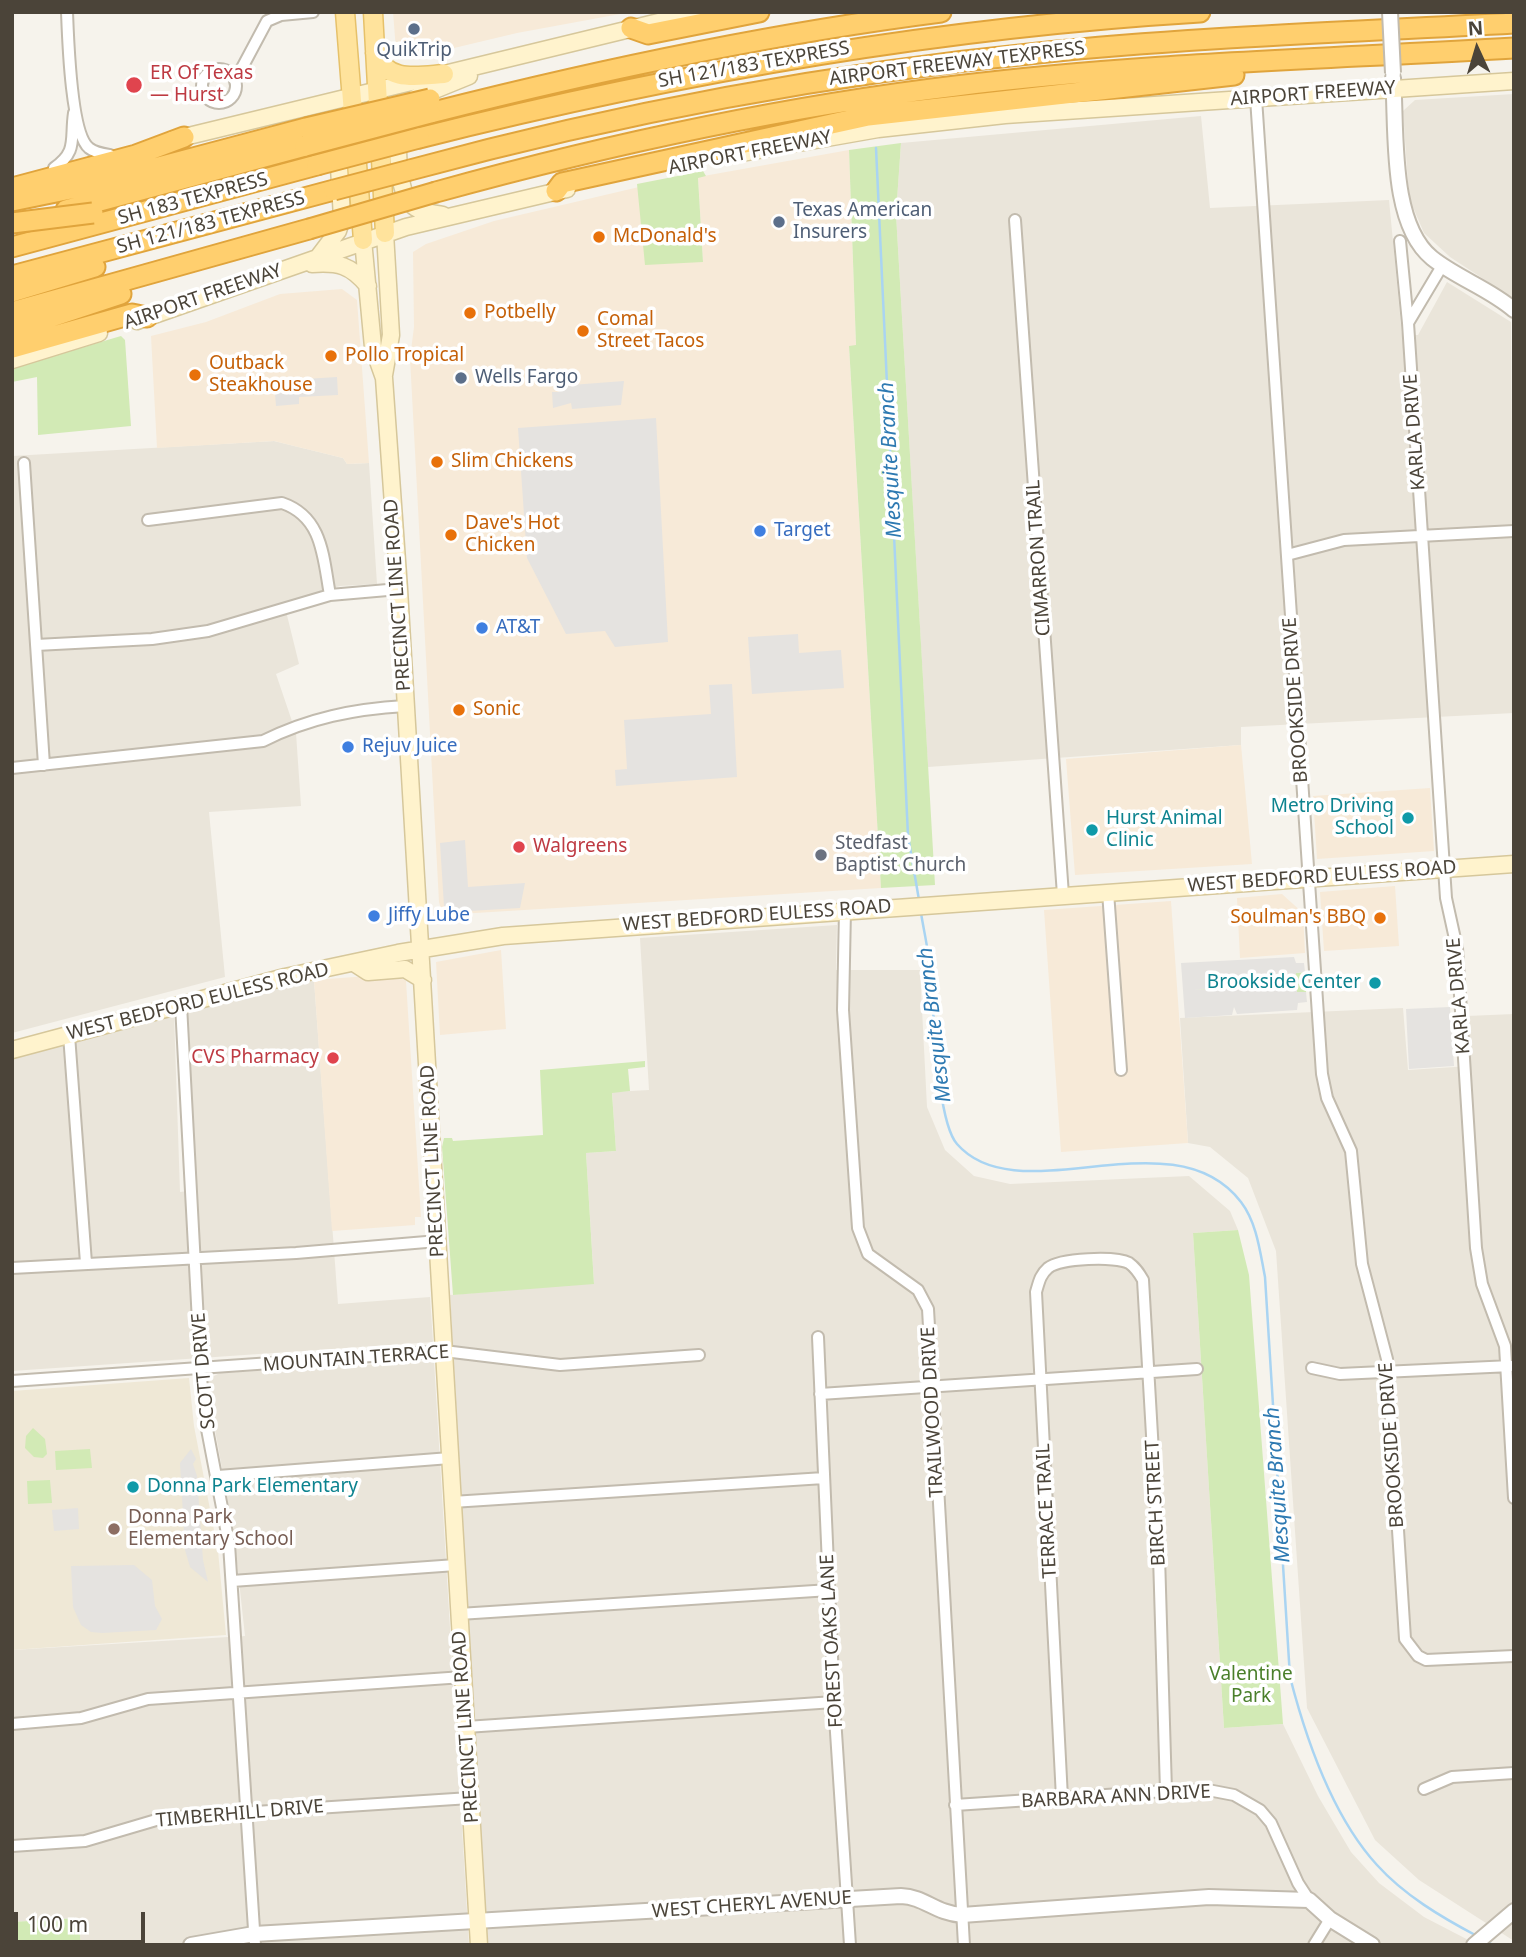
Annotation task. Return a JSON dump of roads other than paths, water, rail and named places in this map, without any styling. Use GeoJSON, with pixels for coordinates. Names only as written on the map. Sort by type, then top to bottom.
{"type":"FeatureCollection","features":[{"type":"Feature","properties":{"kind":"highway"},"geometry":{"type":"LineString","coordinates":[[631,28],[648,34],[759,12]]}},
{"type":"Feature","properties":{"kind":"highway"},"geometry":{"type":"LineString","coordinates":[[22,199],[305,137],[430,106],[708,48],[776,35],[941,12]]}},
{"type":"Feature","properties":{"kind":"highway","name":"SH 121/183 TEXPRESS"},"geometry":{"type":"LineString","coordinates":[[317,165],[628,88],[792,57],[1029,26],[1200,12]]}},
{"type":"Feature","properties":{"kind":"highway","name":"AIRPORT FREEWAY TEXPRESS"},"geometry":{"type":"LineString","coordinates":[[410,170],[638,114],[791,85],[913,67],[1146,44],[1514,23]]}},
{"type":"Feature","properties":{"kind":"highway","name":"AIRPORT FREEWAY"},"geometry":{"type":"LineString","coordinates":[[12,312],[436,191],[654,137],[955,86],[1120,69],[1514,48]]}},
{"type":"Feature","properties":{"kind":"highway"},"geometry":{"type":"LineString","coordinates":[[556,191],[562,183],[868,116],[1241,75],[1324,69],[1352,58]]}},
{"type":"Feature","properties":{"kind":"highway"},"geometry":{"type":"LineString","coordinates":[[12,224],[305,137]]}},
{"type":"Feature","properties":{"kind":"highway"},"geometry":{"type":"LineString","coordinates":[[12,188],[136,155],[184,138]]}},
{"type":"Feature","properties":{"kind":"highway","name":"SH 183 TEXPRESS"},"geometry":{"type":"LineString","coordinates":[[12,247],[317,165]]}},
{"type":"Feature","properties":{"kind":"highway","name":"SH 121/183 TEXPRESS"},"geometry":{"type":"LineString","coordinates":[[12,276],[410,170]]}},
{"type":"Feature","properties":{"kind":"highway"},"geometry":{"type":"LineString","coordinates":[[12,224],[193,199]]}},
{"type":"Feature","properties":{"kind":"highway"},"geometry":{"type":"LineString","coordinates":[[12,292],[148,249],[203,225]]}},
{"type":"Feature","properties":{"kind":"highway"},"geometry":{"type":"LineString","coordinates":[[12,330],[145,285],[187,264]]}},
{"type":"Feature","properties":{"kind":"highway"},"geometry":{"type":"LineString","coordinates":[[12,348],[132,314],[147,317]]}},
{"type":"Feature","properties":{"kind":"main road","name":"PRECINCT LINE ROAD"},"geometry":{"type":"LineString","coordinates":[[345,12],[373,346],[384,377]]}},
{"type":"Feature","properties":{"kind":"main road","name":"PRECINCT LINE ROAD"},"geometry":{"type":"LineString","coordinates":[[373,12],[391,335],[384,377],[423,980],[479,1945]]}},
{"type":"Feature","properties":{"kind":"main road"},"geometry":{"type":"LineString","coordinates":[[12,178],[298,108],[479,68],[700,12]]}},
{"type":"Feature","properties":{"kind":"main road"},"geometry":{"type":"LineString","coordinates":[[374,50],[379,62],[388,71],[405,78],[444,74]]}},
{"type":"Feature","properties":{"kind":"main road"},"geometry":{"type":"LineString","coordinates":[[448,216],[418,210],[406,196],[396,121],[411,100],[471,75],[479,68]]}},
{"type":"Feature","properties":{"kind":"main road","name":"AIRPORT FREEWAY"},"geometry":{"type":"LineString","coordinates":[[12,360],[147,317],[385,233],[556,191],[730,155],[892,127],[1004,115],[1256,98],[1393,81],[1514,81]]}},
{"type":"Feature","properties":{"kind":"main road"},"geometry":{"type":"LineString","coordinates":[[298,108],[330,122],[337,133],[342,218],[338,231],[319,256]]}},
{"type":"Feature","properties":{"kind":"main road"},"geometry":{"type":"LineString","coordinates":[[288,266],[332,263],[349,266],[368,286]]}},
{"type":"Feature","properties":{"kind":"main road","name":"WEST BEDFORD EULESS ROAD"},"geometry":{"type":"LineString","coordinates":[[12,1050],[285,977],[421,949],[554,930],[1514,864]]}},
{"type":"Feature","properties":{"kind":"main road"},"geometry":{"type":"LineString","coordinates":[[354,963],[368,972],[405,969],[423,980]]}},
{"type":"Feature","properties":{"kind":"street"},"geometry":{"type":"LineString","coordinates":[[54,168],[66,159],[73,146],[74,107],[66,12]]}},
{"type":"Feature","properties":{"kind":"street"},"geometry":{"type":"LineString","coordinates":[[235,81],[229,72],[218,69],[204,77],[202,87],[205,96],[212,102],[222,103],[235,92],[235,81],[267,20],[281,15],[313,12]]}},
{"type":"Feature","properties":{"kind":"street"},"geometry":{"type":"LineString","coordinates":[[1390,12],[1405,220],[1421,248],[1442,266],[1514,310]]}},
{"type":"Feature","properties":{"kind":"street","name":"BROOKSIDE DRIVE"},"geometry":{"type":"LineString","coordinates":[[1256,98],[1322,1074],[1327,1098],[1351,1151],[1362,1264],[1389,1373],[1405,1639],[1418,1657],[1426,1660],[1514,1656]]}},
{"type":"Feature","properties":{"kind":"street"},"geometry":{"type":"LineString","coordinates":[[222,103],[225,127]]}},
{"type":"Feature","properties":{"kind":"street"},"geometry":{"type":"LineString","coordinates":[[74,107],[83,140],[88,147],[110,155]]}},
{"type":"Feature","properties":{"kind":"street","name":"CIMARRON TRAIL"},"geometry":{"type":"LineString","coordinates":[[1015,220],[1063,895]]}},
{"type":"Feature","properties":{"kind":"street","name":"KARLA DRIVE"},"geometry":{"type":"LineString","coordinates":[[1400,241],[1408,323],[1446,898],[1457,948],[1477,1264],[1485,1294],[1502,1332],[1510,1366],[1514,1498]]}},
{"type":"Feature","properties":{"kind":"street"},"geometry":{"type":"LineString","coordinates":[[1408,323],[1442,266]]}},
{"type":"Feature","properties":{"kind":"street"},"geometry":{"type":"LineString","coordinates":[[24,463],[44,765]]}},
{"type":"Feature","properties":{"kind":"street"},"geometry":{"type":"LineString","coordinates":[[148,520],[282,503],[296,508],[315,527],[330,595]]}},
{"type":"Feature","properties":{"kind":"street"},"geometry":{"type":"LineString","coordinates":[[1287,555],[1327,542],[1514,531]]}},
{"type":"Feature","properties":{"kind":"street"},"geometry":{"type":"LineString","coordinates":[[36,645],[152,639],[208,631],[257,619],[330,595],[399,589]]}},
{"type":"Feature","properties":{"kind":"street"},"geometry":{"type":"LineString","coordinates":[[12,768],[263,741],[323,716],[368,708],[405,706]]}},
{"type":"Feature","properties":{"kind":"street"},"geometry":{"type":"LineString","coordinates":[[1108,892],[1121,1070]]}},
{"type":"Feature","properties":{"kind":"street","name":"TRAILWOOD DRIVE"},"geometry":{"type":"LineString","coordinates":[[845,910],[844,1046],[858,1227],[868,1254],[918,1290],[925,1299],[964,1945]]}},
{"type":"Feature","properties":{"kind":"street","name":"SCOTT DRIVE"},"geometry":{"type":"LineString","coordinates":[[181,1005],[204,1407],[218,1476],[232,1581],[255,1940]]}},
{"type":"Feature","properties":{"kind":"street"},"geometry":{"type":"LineString","coordinates":[[69,1035],[86,1263]]}},
{"type":"Feature","properties":{"kind":"street"},"geometry":{"type":"LineString","coordinates":[[12,1268],[296,1253],[438,1241]]}},
{"type":"Feature","properties":{"kind":"street","name":"BIRCH STREET"},"geometry":{"type":"LineString","coordinates":[[1088,1260],[1127,1262],[1138,1270],[1143,1280],[1161,1609],[1166,1791]]}},
{"type":"Feature","properties":{"kind":"street","name":"TERRACE TRAIL"},"geometry":{"type":"LineString","coordinates":[[1062,1798],[1036,1292],[1040,1276],[1050,1265],[1088,1260]]}},
{"type":"Feature","properties":{"kind":"street","name":"FOREST OAKS LANE"},"geometry":{"type":"LineString","coordinates":[[818,1337],[834,1702],[850,1945]]}},
{"type":"Feature","properties":{"kind":"street","name":"MOUNTAIN TERRACE"},"geometry":{"type":"LineString","coordinates":[[12,1381],[444,1352],[560,1365],[699,1355]]}},
{"type":"Feature","properties":{"kind":"street"},"geometry":{"type":"LineString","coordinates":[[1312,1368],[1330,1374],[1510,1366]]}},
{"type":"Feature","properties":{"kind":"street"},"geometry":{"type":"LineString","coordinates":[[820,1394],[1197,1369]]}},
{"type":"Feature","properties":{"kind":"street"},"geometry":{"type":"LineString","coordinates":[[218,1476],[450,1458]]}},
{"type":"Feature","properties":{"kind":"street"},"geometry":{"type":"LineString","coordinates":[[452,1502],[824,1478]]}},
{"type":"Feature","properties":{"kind":"street"},"geometry":{"type":"LineString","coordinates":[[232,1581],[456,1565]]}},
{"type":"Feature","properties":{"kind":"street"},"geometry":{"type":"LineString","coordinates":[[459,1614],[830,1590]]}},
{"type":"Feature","properties":{"kind":"street"},"geometry":{"type":"LineString","coordinates":[[12,1724],[81,1718],[148,1699],[463,1677]]}},
{"type":"Feature","properties":{"kind":"street"},"geometry":{"type":"LineString","coordinates":[[466,1727],[834,1702]]}},
{"type":"Feature","properties":{"kind":"street"},"geometry":{"type":"LineString","coordinates":[[1424,1789],[1452,1777],[1514,1773]]}},
{"type":"Feature","properties":{"kind":"street","name":"BARBARA ANN DRIVE"},"geometry":{"type":"LineString","coordinates":[[955,1805],[1166,1791],[1223,1792],[1247,1800],[1260,1810],[1282,1843],[1297,1883],[1309,1900],[1330,1919],[1372,1945]]}},
{"type":"Feature","properties":{"kind":"street","name":"TIMBERHILL DRIVE"},"geometry":{"type":"LineString","coordinates":[[12,1846],[85,1840],[163,1818],[470,1798]]}},
{"type":"Feature","properties":{"kind":"street","name":"WEST CHERYL AVENUE"},"geometry":{"type":"LineString","coordinates":[[191,1945],[479,1922],[847,1899],[913,1897],[938,1911],[962,1915],[1209,1897],[1309,1900]]}},
{"type":"Feature","properties":{"kind":"street"},"geometry":{"type":"LineString","coordinates":[[1474,1945],[1514,1911]]}},
{"type":"Feature","properties":{"kind":"street"},"geometry":{"type":"LineString","coordinates":[[1314,1945],[1330,1919]]}},
{"type":"Feature","properties":{"kind":"waterway","name":"Mesquite Branch"},"geometry":{"type":"LineString","coordinates":[[876,148],[908,836],[919,900]]}},
{"type":"Feature","properties":{"kind":"waterway","name":"Mesquite Branch"},"geometry":{"type":"LineString","coordinates":[[921,913],[929,964],[940,1088],[944,1112],[957,1144],[984,1163],[1018,1170],[1056,1170],[1138,1163],[1177,1165],[1212,1177],[1241,1202],[1251,1219],[1265,1277],[1290,1677],[1304,1726],[1334,1801],[1361,1846],[1399,1886],[1424,1905],[1477,1936]]}},
{"type":"Feature","properties":{"kind":"waterway","name":"Mesquite Branch"},"geometry":{"type":"LineString","coordinates":[[1486,1941],[1493,1945]]}},
{"type":"Feature","properties":{"kind":"place","name":"QuikTrip"},"geometry":{"type":"Point","coordinates":[414,29]}},
{"type":"Feature","properties":{"kind":"place","name":"ER Of Texas — Hurst"},"geometry":{"type":"Point","coordinates":[134,85]}},
{"type":"Feature","properties":{"kind":"place","name":"Texas American Insurers"},"geometry":{"type":"Point","coordinates":[779,222]}},
{"type":"Feature","properties":{"kind":"place","name":"McDonald's"},"geometry":{"type":"Point","coordinates":[599,237]}},
{"type":"Feature","properties":{"kind":"place","name":"Potbelly"},"geometry":{"type":"Point","coordinates":[470,313]}},
{"type":"Feature","properties":{"kind":"place","name":"Comal Street Tacos"},"geometry":{"type":"Point","coordinates":[583,331]}},
{"type":"Feature","properties":{"kind":"place","name":"Pollo Tropical"},"geometry":{"type":"Point","coordinates":[331,356]}},
{"type":"Feature","properties":{"kind":"place","name":"Outback Steakhouse"},"geometry":{"type":"Point","coordinates":[195,375]}},
{"type":"Feature","properties":{"kind":"place","name":"Wells Fargo"},"geometry":{"type":"Point","coordinates":[461,378]}},
{"type":"Feature","properties":{"kind":"place","name":"Slim Chickens"},"geometry":{"type":"Point","coordinates":[437,462]}},
{"type":"Feature","properties":{"kind":"place","name":"Target"},"geometry":{"type":"Point","coordinates":[760,531]}},
{"type":"Feature","properties":{"kind":"place","name":"Dave's Hot Chicken"},"geometry":{"type":"Point","coordinates":[451,535]}},
{"type":"Feature","properties":{"kind":"place","name":"AT&T"},"geometry":{"type":"Point","coordinates":[482,628]}},
{"type":"Feature","properties":{"kind":"place","name":"Sonic"},"geometry":{"type":"Point","coordinates":[459,710]}},
{"type":"Feature","properties":{"kind":"place","name":"Rejuv Juice"},"geometry":{"type":"Point","coordinates":[348,747]}},
{"type":"Feature","properties":{"kind":"place","name":"Metro Driving School"},"geometry":{"type":"Point","coordinates":[1408,818]}},
{"type":"Feature","properties":{"kind":"place","name":"Hurst Animal Clinic"},"geometry":{"type":"Point","coordinates":[1092,830]}},
{"type":"Feature","properties":{"kind":"place","name":"Walgreens"},"geometry":{"type":"Point","coordinates":[519,847]}},
{"type":"Feature","properties":{"kind":"place","name":"Stedfast Baptist Church"},"geometry":{"type":"Point","coordinates":[821,855]}},
{"type":"Feature","properties":{"kind":"place","name":"Jiffy Lube"},"geometry":{"type":"Point","coordinates":[374,916]}},
{"type":"Feature","properties":{"kind":"place","name":"Soulman's BBQ"},"geometry":{"type":"Point","coordinates":[1380,918]}},
{"type":"Feature","properties":{"kind":"place","name":"Brookside Center"},"geometry":{"type":"Point","coordinates":[1375,983]}},
{"type":"Feature","properties":{"kind":"place","name":"CVS Pharmacy"},"geometry":{"type":"Point","coordinates":[333,1058]}},
{"type":"Feature","properties":{"kind":"place","name":"Donna Park Elementary"},"geometry":{"type":"Point","coordinates":[133,1487]}},
{"type":"Feature","properties":{"kind":"place","name":"Donna Park Elementary School"},"geometry":{"type":"Point","coordinates":[114,1529]}},
{"type":"Feature","properties":{"kind":"park label","name":"Valentine Park"},"geometry":{"type":"Point","coordinates":[1251,1686]}}]}
